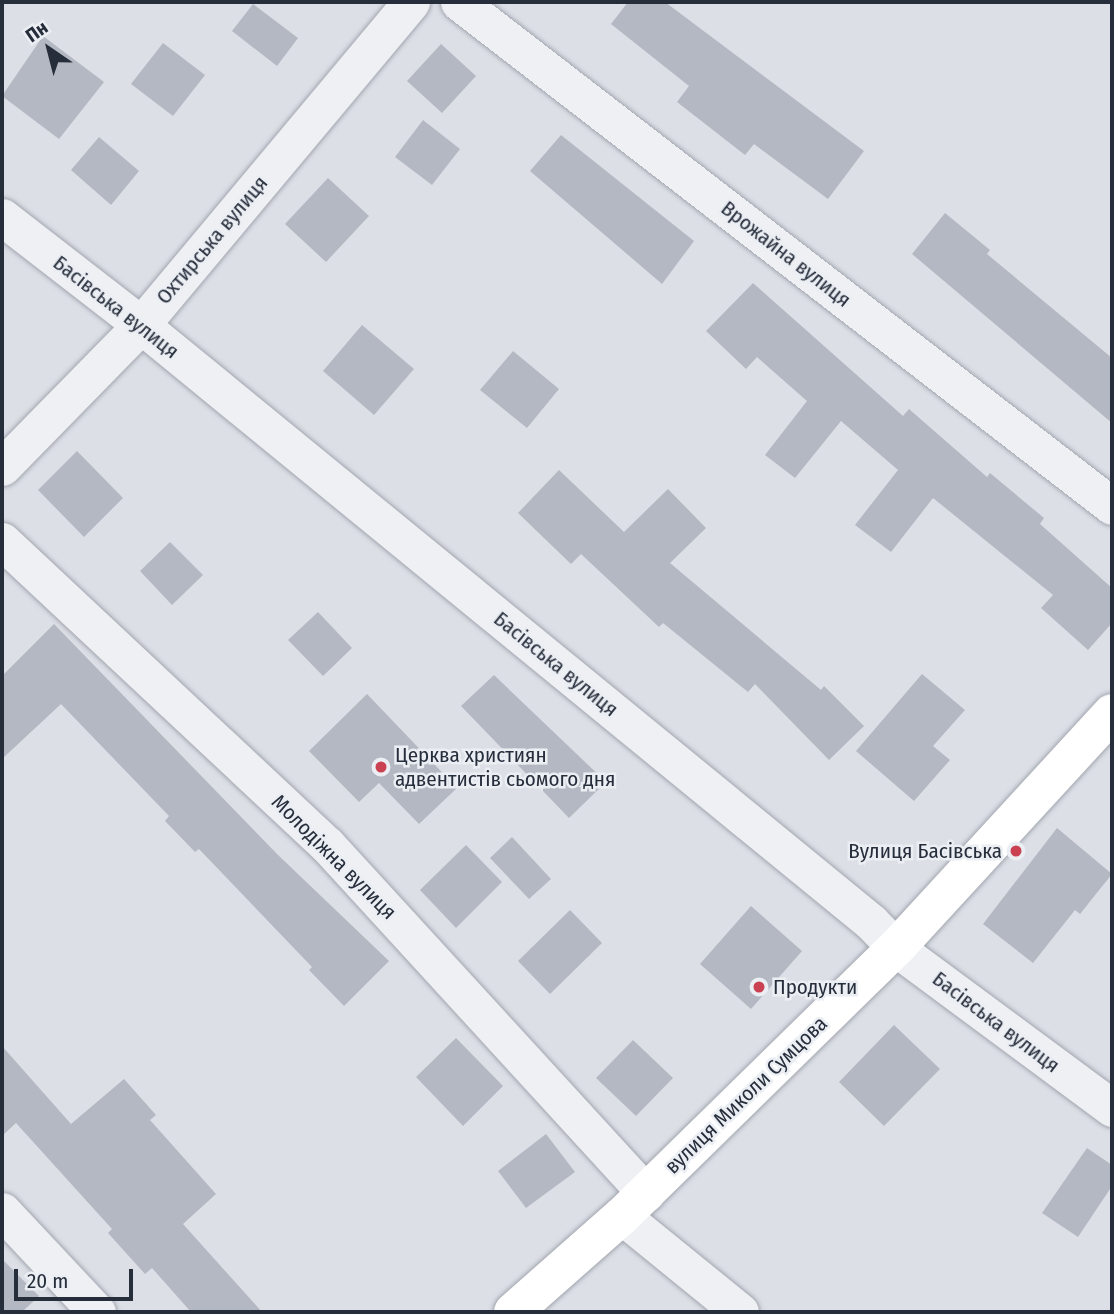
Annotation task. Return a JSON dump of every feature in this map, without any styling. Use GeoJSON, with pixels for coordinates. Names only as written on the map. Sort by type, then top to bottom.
{"type":"FeatureCollection","features":[{"type":"Feature","properties":{"kind":"street","name":"Охтирська вулиця"},"geometry":{"type":"LineString","coordinates":[[2,467],[141,325],[411,2]]}},
{"type":"Feature","properties":{"kind":"street","name":"Врожайна вулиця"},"geometry":{"type":"LineString","coordinates":[[459,2],[1112,506]]}},
{"type":"Feature","properties":{"kind":"street","name":"Басівська вулиця"},"geometry":{"type":"LineString","coordinates":[[2,217],[141,325],[871,922],[896,948],[1112,1108]]}},
{"type":"Feature","properties":{"kind":"street","name":"Молодіжна вулиця"},"geometry":{"type":"LineString","coordinates":[[2,541],[327,845],[634,1205],[740,1312]]}},
{"type":"Feature","properties":{"kind":"street","name":"вулиця Миколи Сумцова"},"geometry":{"type":"LineString","coordinates":[[513,1312],[634,1205],[896,948],[1112,713]]}},
{"type":"Feature","properties":{"kind":"street"},"geometry":{"type":"LineString","coordinates":[[2,1211],[97,1312]]}},
{"type":"Feature","properties":{"kind":"building"},"geometry":{"type":"Polygon","coordinates":[[[628,2],[665,2],[864,151],[828,199],[754,144],[745,155],[677,102],[689,86],[611,24],[628,2]]]}},
{"type":"Feature","properties":{"kind":"building"},"geometry":{"type":"Polygon","coordinates":[[[253,4],[298,38],[277,66],[232,31],[253,4]]]}},
{"type":"Feature","properties":{"kind":"building"},"geometry":{"type":"Polygon","coordinates":[[[43,36],[104,82],[59,139],[2,96],[43,36]]]}},
{"type":"Feature","properties":{"kind":"building"},"geometry":{"type":"Polygon","coordinates":[[[163,43],[205,75],[173,116],[131,84],[163,43]]]}},
{"type":"Feature","properties":{"kind":"building"},"geometry":{"type":"Polygon","coordinates":[[[441,44],[476,76],[442,113],[407,81],[441,44]]]}},
{"type":"Feature","properties":{"kind":"building"},"geometry":{"type":"Polygon","coordinates":[[[423,120],[460,149],[432,185],[395,157],[423,120]]]}},
{"type":"Feature","properties":{"kind":"building"},"geometry":{"type":"Polygon","coordinates":[[[561,135],[694,241],[662,284],[530,171],[561,135]]]}},
{"type":"Feature","properties":{"kind":"building"},"geometry":{"type":"Polygon","coordinates":[[[99,137],[139,171],[111,205],[71,170],[99,137]]]}},
{"type":"Feature","properties":{"kind":"building"},"geometry":{"type":"Polygon","coordinates":[[[328,178],[369,216],[326,262],[285,224],[328,178]]]}},
{"type":"Feature","properties":{"kind":"building"},"geometry":{"type":"Polygon","coordinates":[[[945,213],[990,250],[987,254],[1112,358],[1112,423],[912,254],[945,213]]]}},
{"type":"Feature","properties":{"kind":"building"},"geometry":{"type":"Polygon","coordinates":[[[753,283],[903,416],[909,409],[987,477],[990,473],[1044,518],[1040,524],[1112,588],[1112,623],[1088,650],[1041,608],[1053,595],[933,498],[891,552],[855,525],[898,470],[841,421],[795,478],[765,455],[807,401],[757,357],[746,369],[706,331],[753,283]]]}},
{"type":"Feature","properties":{"kind":"building"},"geometry":{"type":"Polygon","coordinates":[[[362,325],[414,369],[374,415],[323,371],[362,325]]]}},
{"type":"Feature","properties":{"kind":"building"},"geometry":{"type":"Polygon","coordinates":[[[513,351],[559,389],[527,428],[480,390],[513,351]]]}},
{"type":"Feature","properties":{"kind":"building"},"geometry":{"type":"Polygon","coordinates":[[[77,451],[123,498],[84,537],[38,490],[77,451]]]}},
{"type":"Feature","properties":{"kind":"building"},"geometry":{"type":"Polygon","coordinates":[[[559,470],[624,532],[668,489],[706,528],[670,563],[821,690],[824,686],[864,726],[829,760],[755,684],[748,692],[663,623],[659,627],[581,554],[571,564],[518,513],[559,470]]]}},
{"type":"Feature","properties":{"kind":"building"},"geometry":{"type":"Polygon","coordinates":[[[170,542],[203,575],[172,605],[140,571],[170,542]]]}},
{"type":"Feature","properties":{"kind":"building"},"geometry":{"type":"Polygon","coordinates":[[[318,612],[352,648],[323,676],[288,640],[318,612]]]}},
{"type":"Feature","properties":{"kind":"building"},"geometry":{"type":"Polygon","coordinates":[[[54,624],[277,854],[389,961],[344,1006],[309,970],[312,967],[199,849],[195,852],[165,821],[169,816],[61,704],[2,759],[2,676],[54,624]]]}},
{"type":"Feature","properties":{"kind":"building"},"geometry":{"type":"Polygon","coordinates":[[[922,674],[965,710],[933,746],[950,760],[914,801],[856,751],[922,674]]]}},
{"type":"Feature","properties":{"kind":"building"},"geometry":{"type":"Polygon","coordinates":[[[494,675],[606,782],[569,818],[461,706],[494,675]]]}},
{"type":"Feature","properties":{"kind":"building","name":"Церква християн адвентистів сьомого дня"},"geometry":{"type":"Polygon","coordinates":[[[367,694],[457,788],[419,824],[379,783],[359,802],[309,751],[367,694]]]}},
{"type":"Feature","properties":{"kind":"building"},"geometry":{"type":"Polygon","coordinates":[[[1057,828],[1112,874],[1080,914],[1075,910],[1033,963],[983,924],[1057,828]]]}},
{"type":"Feature","properties":{"kind":"building"},"geometry":{"type":"Polygon","coordinates":[[[512,837],[551,879],[529,899],[490,858],[512,837]]]}},
{"type":"Feature","properties":{"kind":"building"},"geometry":{"type":"Polygon","coordinates":[[[466,845],[502,882],[456,928],[420,890],[466,845]]]}},
{"type":"Feature","properties":{"kind":"building"},"geometry":{"type":"Polygon","coordinates":[[[751,906],[802,951],[751,1009],[700,964],[751,906]]]}},
{"type":"Feature","properties":{"kind":"building"},"geometry":{"type":"Polygon","coordinates":[[[570,910],[602,943],[550,994],[518,961],[570,910]]]}},
{"type":"Feature","properties":{"kind":"building"},"geometry":{"type":"Polygon","coordinates":[[[894,1025],[940,1069],[884,1126],[839,1082],[894,1025]]]}},
{"type":"Feature","properties":{"kind":"building"},"geometry":{"type":"Polygon","coordinates":[[[456,1038],[503,1086],[463,1126],[416,1077],[456,1038]]]}},
{"type":"Feature","properties":{"kind":"building"},"geometry":{"type":"Polygon","coordinates":[[[633,1040],[673,1078],[636,1116],[596,1078],[633,1040]]]}},
{"type":"Feature","properties":{"kind":"building"},"geometry":{"type":"Polygon","coordinates":[[[2,1046],[71,1124],[124,1079],[156,1115],[150,1120],[216,1194],[183,1224],[262,1312],[191,1312],[152,1268],[145,1274],[108,1233],[112,1229],[16,1123],[2,1136],[2,1046]]]}},
{"type":"Feature","properties":{"kind":"building"},"geometry":{"type":"Polygon","coordinates":[[[546,1134],[575,1172],[526,1208],[498,1171],[546,1134]]]}},
{"type":"Feature","properties":{"kind":"building"},"geometry":{"type":"Polygon","coordinates":[[[1087,1148],[1112,1165],[1112,1186],[1078,1237],[1042,1213],[1087,1148]]]}},
{"type":"Feature","properties":{"kind":"building"},"geometry":{"type":"Polygon","coordinates":[[[2,1259],[39,1296],[22,1312],[2,1312],[2,1259]]]}},
{"type":"Feature","properties":{"kind":"place","name":"Церква християн адвентистів сьомого дня"},"geometry":{"type":"Point","coordinates":[381,767]}},
{"type":"Feature","properties":{"kind":"place","name":"Вулиця Басівська"},"geometry":{"type":"Point","coordinates":[1016,851]}},
{"type":"Feature","properties":{"kind":"place","name":"Продукти"},"geometry":{"type":"Point","coordinates":[759,987]}}]}
